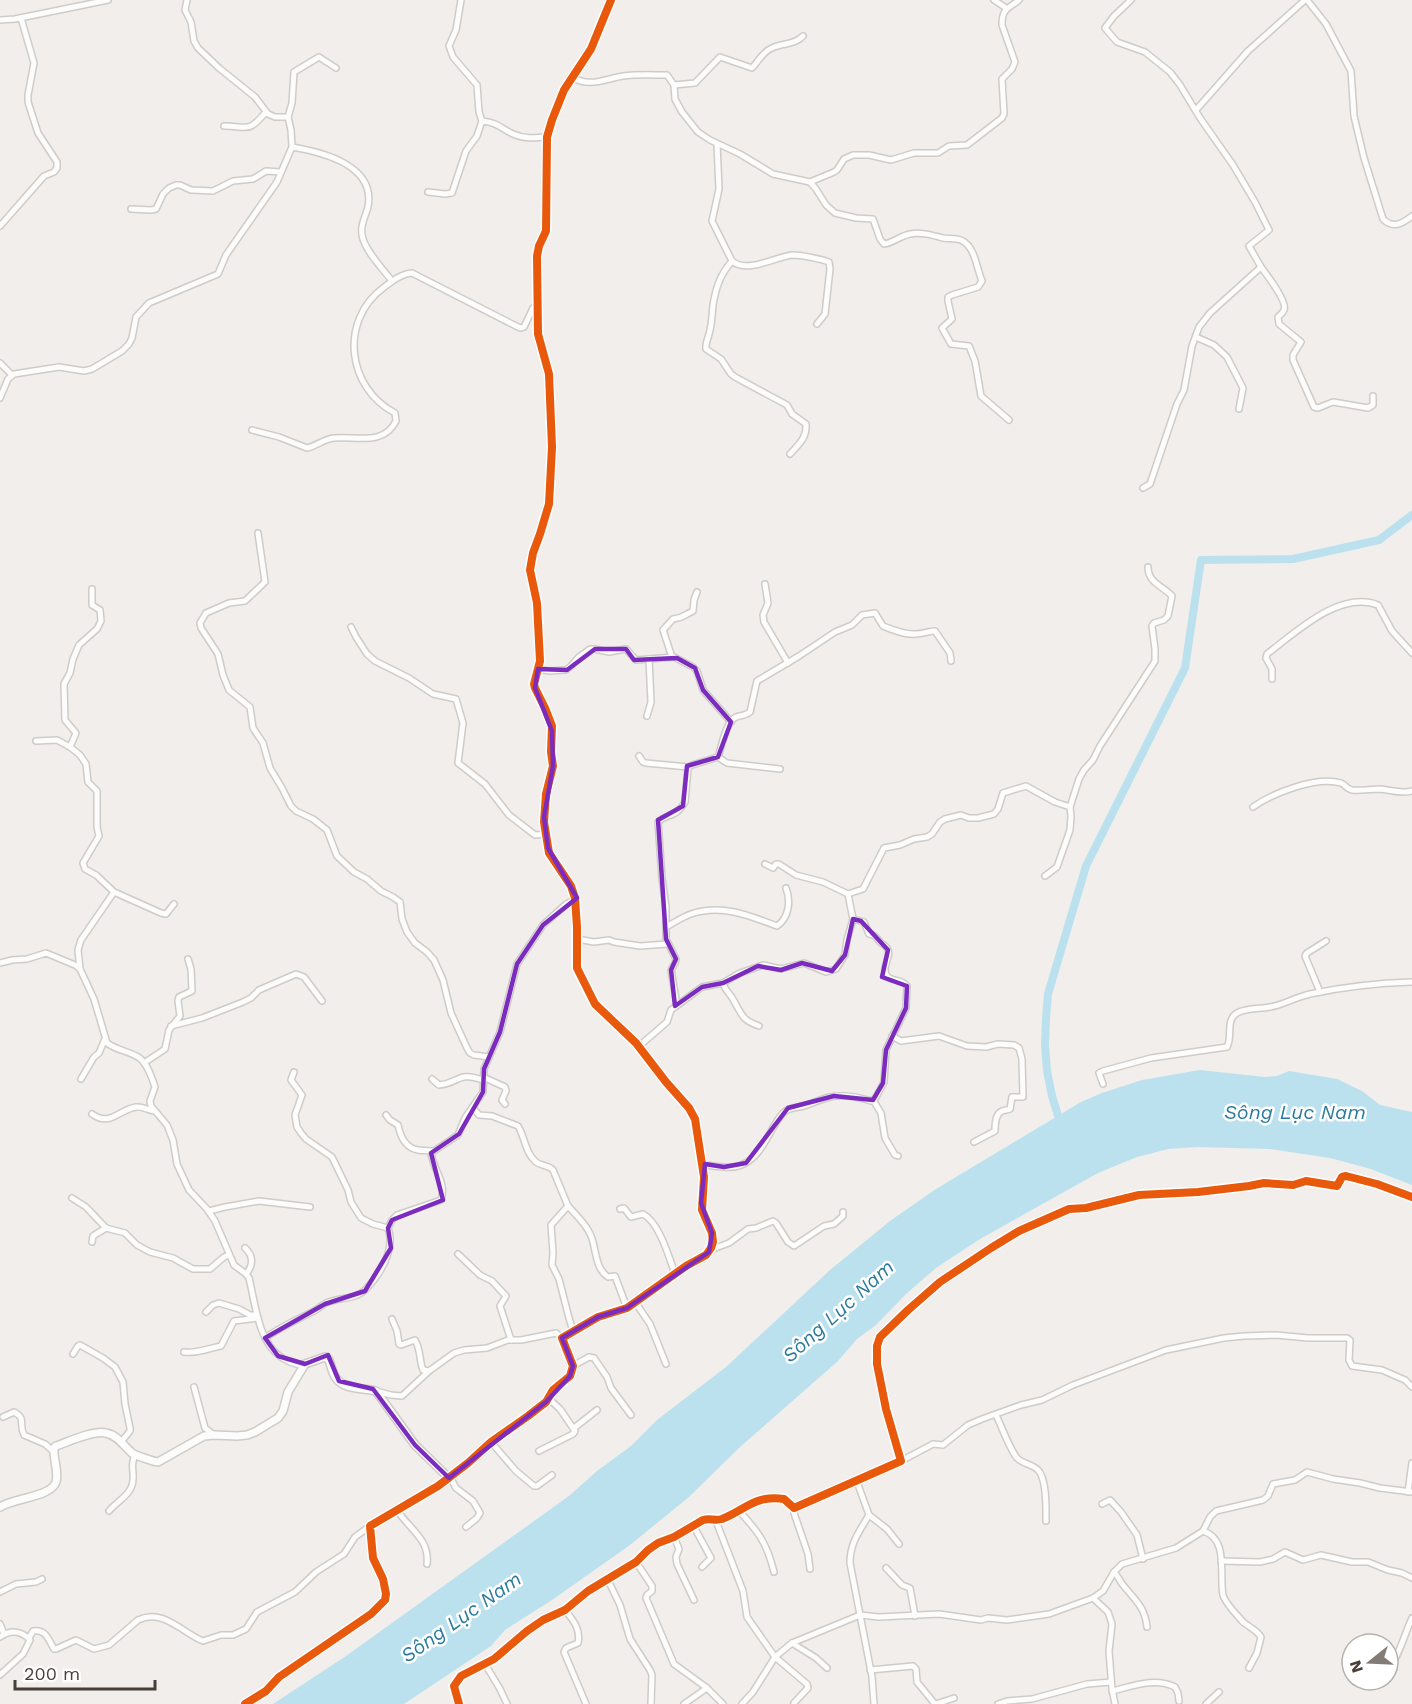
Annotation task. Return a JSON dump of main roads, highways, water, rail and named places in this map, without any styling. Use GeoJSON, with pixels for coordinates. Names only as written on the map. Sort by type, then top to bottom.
{"type":"FeatureCollection","features":[{"type":"Feature","properties":{"kind":"water","name":"Sông Lục Nam"},"geometry":{"type":"Polygon","coordinates":[[[1200,1070],[1265,1077],[1277,1076],[1289,1071],[1337,1079],[1362,1091],[1380,1105],[1412,1112],[1412,1185],[1371,1169],[1330,1158],[1270,1149],[1197,1147],[1168,1149],[1137,1157],[1098,1173],[980,1239],[936,1268],[906,1294],[876,1325],[857,1339],[838,1361],[740,1447],[689,1497],[630,1545],[505,1630],[491,1646],[404,1704],[273,1704],[346,1656],[569,1496],[597,1471],[631,1446],[657,1420],[726,1367],[830,1270],[890,1221],[936,1189],[1081,1102],[1142,1080],[1200,1070]]]}},
{"type":"Feature","properties":{"kind":"waterway"},"geometry":{"type":"LineString","coordinates":[[1061,1125],[1047,1071],[1045,1045],[1048,994],[1086,866],[1185,668],[1201,560],[1293,559],[1379,540],[1412,515]]}}]}
